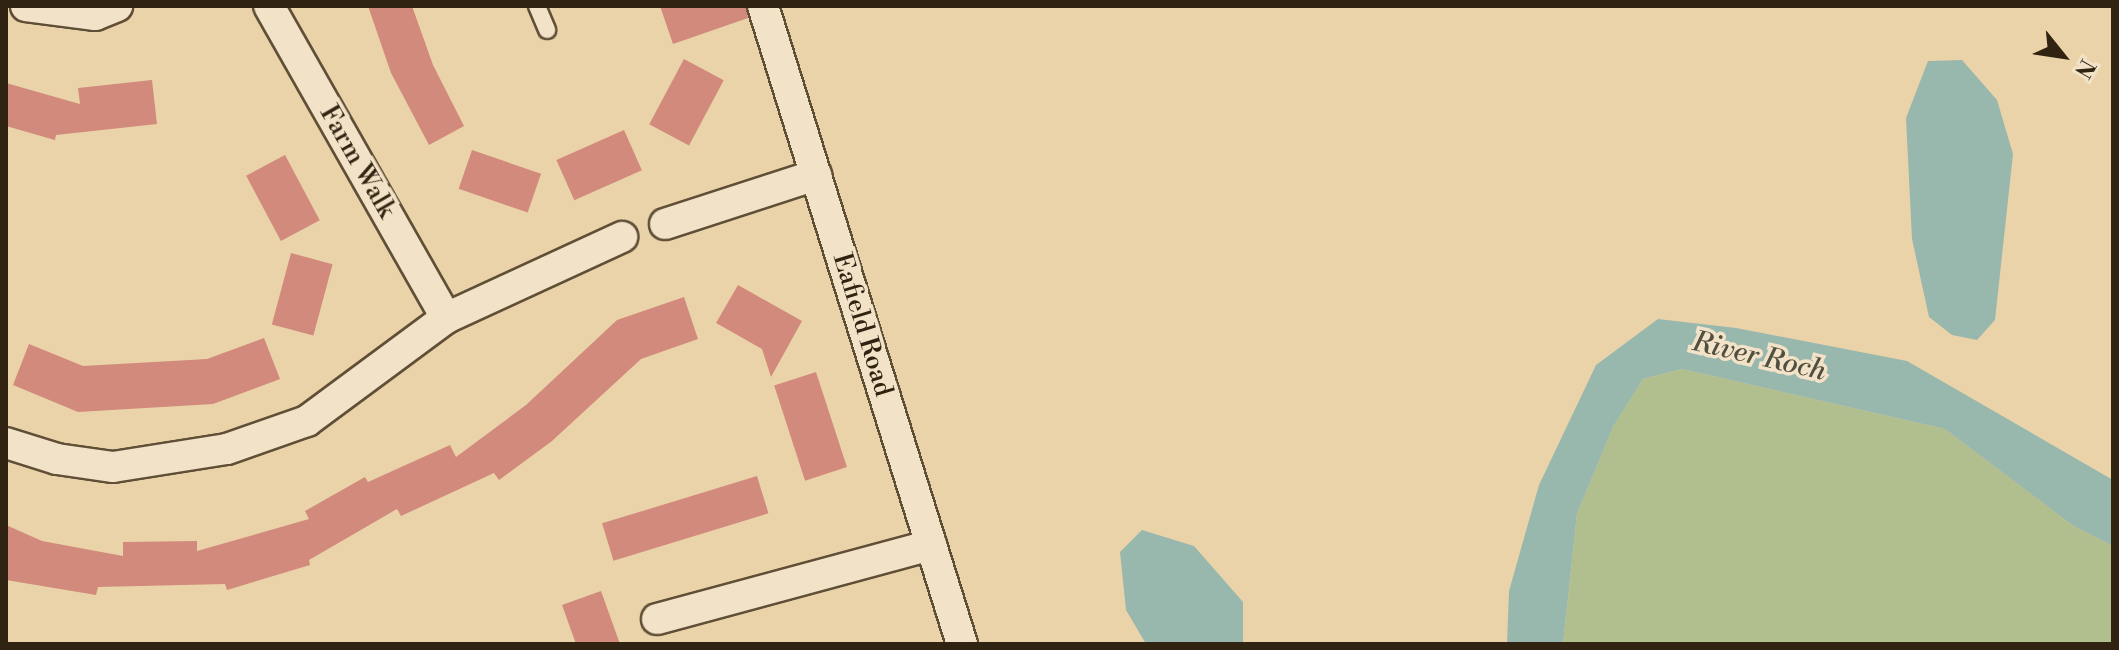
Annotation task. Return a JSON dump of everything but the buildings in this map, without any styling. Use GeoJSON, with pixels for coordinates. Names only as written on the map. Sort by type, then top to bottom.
{"type":"FeatureCollection","features":[{"type":"Feature","properties":{"kind":"street"},"geometry":{"type":"LineString","coordinates":[[26,6],[95,15],[117,6]]}},
{"type":"Feature","properties":{"kind":"street","name":"Farm Walk"},"geometry":{"type":"LineString","coordinates":[[269,6],[446,318]]}},
{"type":"Feature","properties":{"kind":"street","name":"Eafield Road"},"geometry":{"type":"LineString","coordinates":[[763,6],[962,644]]}},
{"type":"Feature","properties":{"kind":"street"},"geometry":{"type":"LineString","coordinates":[[665,224],[816,175]]}},
{"type":"Feature","properties":{"kind":"street"},"geometry":{"type":"LineString","coordinates":[[6,443],[113,467],[227,449],[307,421],[446,318],[622,237]]}},
{"type":"Feature","properties":{"kind":"street"},"geometry":{"type":"LineString","coordinates":[[657,619],[931,545]]}},
{"type":"Feature","properties":{"kind":"lane"},"geometry":{"type":"LineString","coordinates":[[537,6],[547,30]]}},
{"type":"Feature","properties":{"kind":"green space"},"geometry":{"type":"Polygon","coordinates":[[[1682,369],[1945,429],[2072,525],[2113,546],[2113,644],[1563,644],[1577,514],[1613,427],[1643,379],[1682,369]]]}},
{"type":"Feature","properties":{"kind":"water"},"geometry":{"type":"Polygon","coordinates":[[[1962,60],[1997,100],[2013,154],[1995,320],[1977,340],[1952,335],[1929,317],[1912,239],[1906,118],[1928,61],[1962,60]]]}},
{"type":"Feature","properties":{"kind":"water","name":"River Roch"},"geometry":{"type":"Polygon","coordinates":[[[1658,319],[1736,328],[1907,361],[2113,480],[2113,546],[2072,525],[1945,429],[1682,369],[1643,379],[1613,427],[1577,514],[1563,644],[1507,644],[1509,591],[1539,485],[1596,365],[1658,319]]]}},
{"type":"Feature","properties":{"kind":"water"},"geometry":{"type":"Polygon","coordinates":[[[1142,530],[1194,546],[1243,602],[1243,644],[1146,644],[1126,610],[1120,552],[1142,530]]]}}]}
